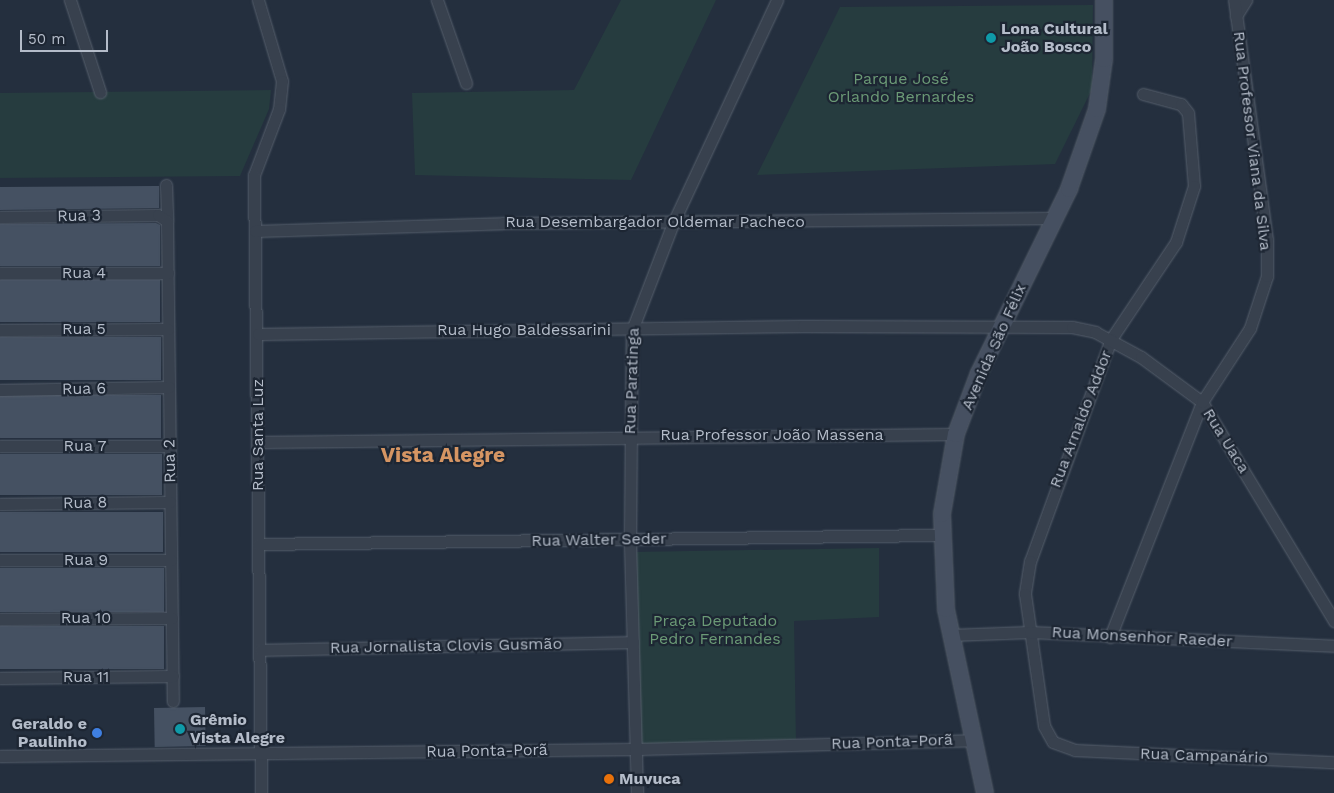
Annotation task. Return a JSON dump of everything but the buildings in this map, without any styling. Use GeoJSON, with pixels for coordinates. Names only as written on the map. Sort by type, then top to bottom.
{"type":"FeatureCollection","features":[{"type":"Feature","properties":{"kind":"street"},"geometry":{"type":"LineString","coordinates":[[70,0],[100,92]]}},
{"type":"Feature","properties":{"kind":"street","name":"Rua Santa Luz"},"geometry":{"type":"LineString","coordinates":[[258,0],[282,81],[279,109],[254,175],[258,334],[261,793]]}},
{"type":"Feature","properties":{"kind":"street"},"geometry":{"type":"LineString","coordinates":[[437,0],[466,83]]}},
{"type":"Feature","properties":{"kind":"street","name":"Rua Paratinga"},"geometry":{"type":"LineString","coordinates":[[637,793],[630,540],[629,435],[632,330],[673,223],[777,0]]}},
{"type":"Feature","properties":{"kind":"street","name":"Avenida São Félix"},"geometry":{"type":"LineString","coordinates":[[985,793],[950,635],[940,535],[956,434],[1000,328],[1055,218],[1097,109],[1104,59],[1104,0]]}},
{"type":"Feature","properties":{"kind":"street","name":"Rua Professor Viana da Silva"},"geometry":{"type":"LineString","coordinates":[[1110,637],[1202,402],[1250,328],[1268,276],[1267,240],[1234,0]]}},
{"type":"Feature","properties":{"kind":"street"},"geometry":{"type":"LineString","coordinates":[[1236,16],[1246,0]]}},
{"type":"Feature","properties":{"kind":"street","name":"Rua Arnaldo Addor"},"geometry":{"type":"LineString","coordinates":[[1075,750],[1058,746],[1048,737],[1025,594],[1030,561],[1111,340],[1176,242],[1192,194],[1192,125],[1181,104],[1143,94]]}},
{"type":"Feature","properties":{"kind":"street","name":"Rua 2"},"geometry":{"type":"LineString","coordinates":[[166,185],[162,218],[168,273],[173,701]]}},
{"type":"Feature","properties":{"kind":"street","name":"Rua 3"},"geometry":{"type":"LineString","coordinates":[[0,216],[162,218]]}},
{"type":"Feature","properties":{"kind":"street","name":"Rua Desembargador Oldemar Pacheco"},"geometry":{"type":"LineString","coordinates":[[256,231],[503,222],[673,223],[1055,218]]}},
{"type":"Feature","properties":{"kind":"street","name":"Rua 4"},"geometry":{"type":"LineString","coordinates":[[0,273],[168,273]]}},
{"type":"Feature","properties":{"kind":"street","name":"Rua Uaca"},"geometry":{"type":"LineString","coordinates":[[1000,328],[1072,327],[1111,340],[1202,402],[1334,621]]}},
{"type":"Feature","properties":{"kind":"street","name":"Rua Hugo Baldessarini"},"geometry":{"type":"LineString","coordinates":[[258,334],[1000,328]]}},
{"type":"Feature","properties":{"kind":"street","name":"Rua 5"},"geometry":{"type":"LineString","coordinates":[[0,330],[168,329]]}},
{"type":"Feature","properties":{"kind":"street","name":"Rua 6"},"geometry":{"type":"LineString","coordinates":[[0,390],[169,387]]}},
{"type":"Feature","properties":{"kind":"street","name":"Rua Professor João Massena"},"geometry":{"type":"LineString","coordinates":[[258,442],[629,435],[956,434]]}},
{"type":"Feature","properties":{"kind":"street","name":"Rua 7"},"geometry":{"type":"LineString","coordinates":[[0,446],[170,446]]}},
{"type":"Feature","properties":{"kind":"street","name":"Rua 8"},"geometry":{"type":"LineString","coordinates":[[0,504],[170,502]]}},
{"type":"Feature","properties":{"kind":"street","name":"Rua Walter Seder"},"geometry":{"type":"LineString","coordinates":[[258,544],[940,535]]}},
{"type":"Feature","properties":{"kind":"street","name":"Rua 9"},"geometry":{"type":"LineString","coordinates":[[0,560],[171,560]]}},
{"type":"Feature","properties":{"kind":"street","name":"Rua 10"},"geometry":{"type":"LineString","coordinates":[[0,619],[172,618]]}},
{"type":"Feature","properties":{"kind":"street","name":"Rua Monsenhor Raeder"},"geometry":{"type":"LineString","coordinates":[[950,635],[1030,632],[1334,646]]}},
{"type":"Feature","properties":{"kind":"street","name":"Rua Jornalista Clovis Gusmão"},"geometry":{"type":"LineString","coordinates":[[260,650],[633,642]]}},
{"type":"Feature","properties":{"kind":"street","name":"Rua 11"},"geometry":{"type":"LineString","coordinates":[[0,678],[173,676]]}},
{"type":"Feature","properties":{"kind":"street","name":"Rua Ponta-Porã"},"geometry":{"type":"LineString","coordinates":[[0,756],[637,749],[973,740]]}},
{"type":"Feature","properties":{"kind":"street","name":"Rua Campanário"},"geometry":{"type":"LineString","coordinates":[[1075,750],[1334,762]]}},
{"type":"Feature","properties":{"kind":"green space"},"geometry":{"type":"Polygon","coordinates":[[[621,0],[716,0],[631,180],[415,175],[412,93],[574,90],[621,0]]]}},
{"type":"Feature","properties":{"kind":"green space","name":"Parque José Orlando Bernardes"},"geometry":{"type":"Polygon","coordinates":[[[1093,5],[1092,89],[1055,164],[757,175],[840,7],[1093,5]]]}},
{"type":"Feature","properties":{"kind":"green space"},"geometry":{"type":"Polygon","coordinates":[[[271,90],[269,109],[240,176],[0,178],[0,93],[271,90]]]}},
{"type":"Feature","properties":{"kind":"green space","name":"Praça Deputado Pedro Fernandes"},"geometry":{"type":"Polygon","coordinates":[[[879,548],[879,617],[794,621],[796,743],[640,745],[633,552],[879,548]]]}},
{"type":"Feature","properties":{"kind":"place","name":"Lona Cultural João Bosco"},"geometry":{"type":"Point","coordinates":[991,38]}},
{"type":"Feature","properties":{"kind":"place","name":"Grêmio Vista Alegre"},"geometry":{"type":"Point","coordinates":[180,729]}},
{"type":"Feature","properties":{"kind":"place","name":"Geraldo e Paulinho"},"geometry":{"type":"Point","coordinates":[97,733]}},
{"type":"Feature","properties":{"kind":"place","name":"Muvuca"},"geometry":{"type":"Point","coordinates":[609,779]}},
{"type":"Feature","properties":{"kind":"district","name":"Vista Alegre"},"geometry":{"type":"Point","coordinates":[443,455]}}]}
